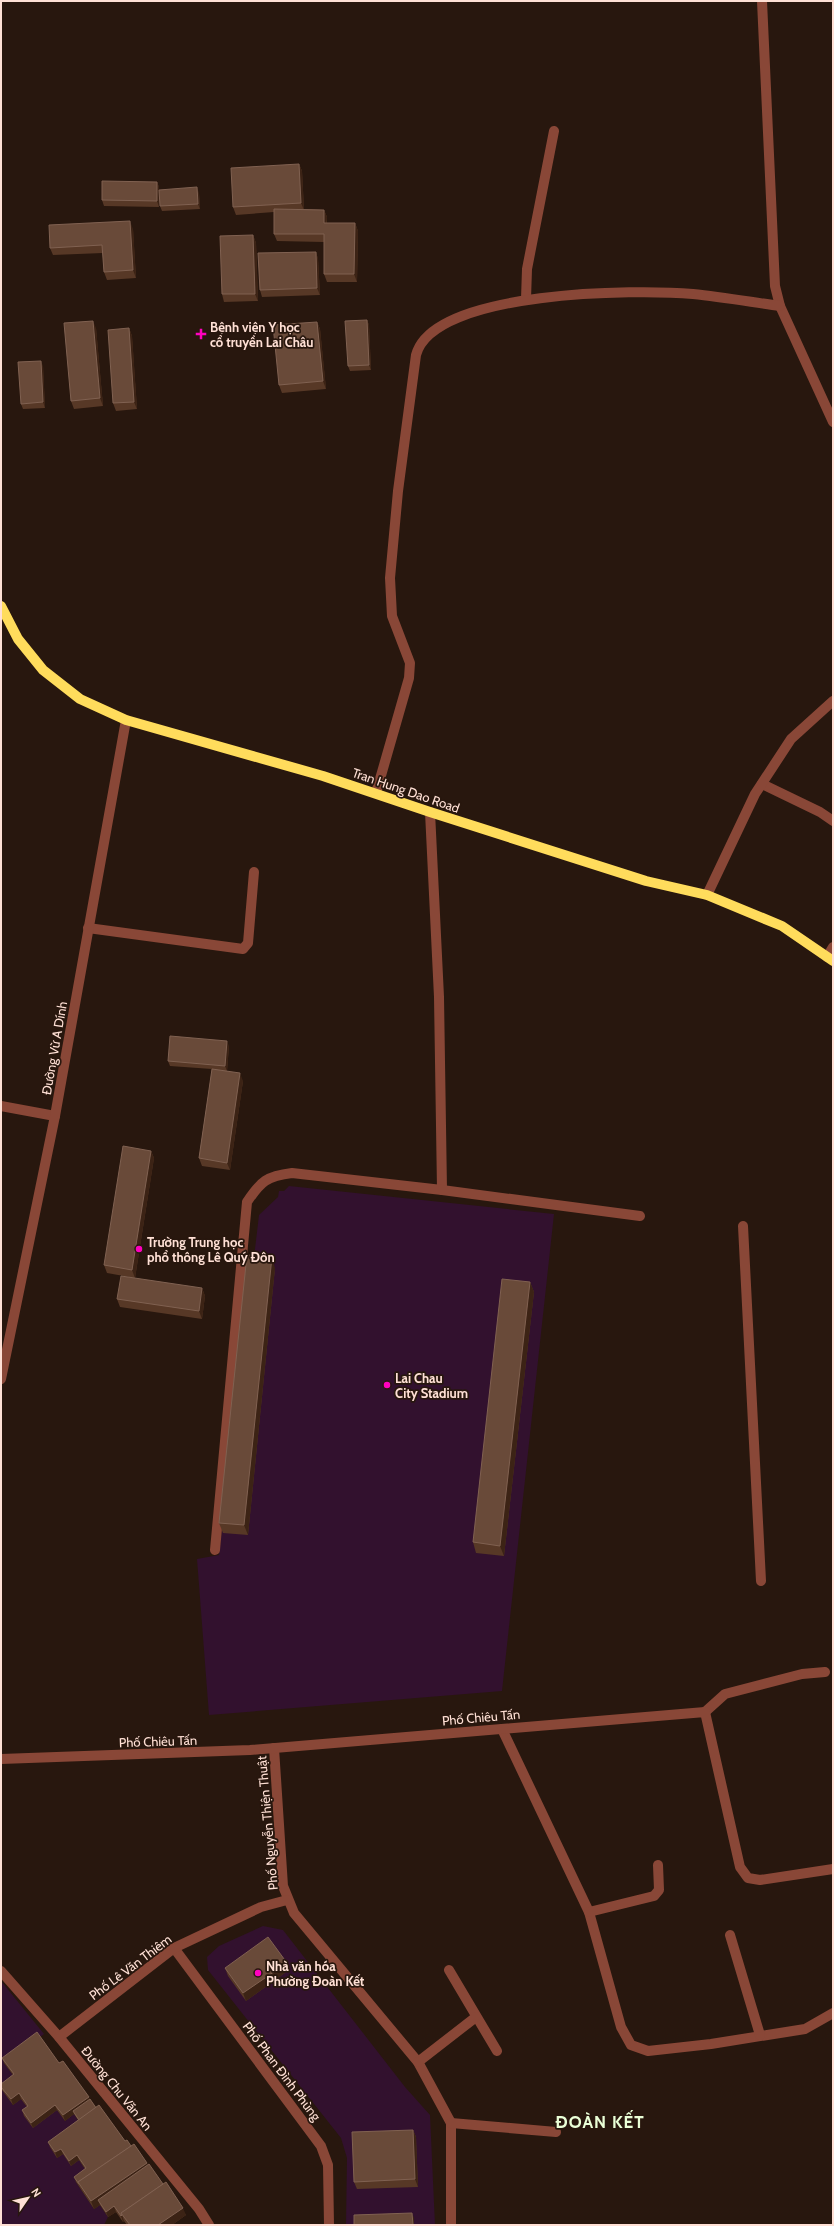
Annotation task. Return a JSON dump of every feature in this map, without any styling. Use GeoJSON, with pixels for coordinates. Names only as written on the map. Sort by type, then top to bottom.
{"type":"FeatureCollection","features":[{"type":"Feature","properties":{"kind":"main road","name":"Tran Hung Dao Road"},"geometry":{"type":"LineString","coordinates":[[1,606],[18,639],[43,670],[80,699],[126,720],[323,776],[646,882],[707,895],[782,926],[830,959]]}},
{"type":"Feature","properties":{"kind":"street"},"geometry":{"type":"LineString","coordinates":[[762,1],[773,265],[780,306],[833,422]]}},
{"type":"Feature","properties":{"kind":"street"},"geometry":{"type":"LineString","coordinates":[[526,300],[526,269],[554,131]]}},
{"type":"Feature","properties":{"kind":"street"},"geometry":{"type":"LineString","coordinates":[[376,793],[409,678],[410,664],[392,616],[390,578],[398,491],[419,345],[426,336],[461,316],[483,309],[526,300],[570,295],[663,292],[692,294],[780,306]]}},
{"type":"Feature","properties":{"kind":"street"},"geometry":{"type":"LineString","coordinates":[[707,895],[720,864],[762,784],[792,739],[833,701]]}},
{"type":"Feature","properties":{"kind":"street","name":"Đường Vừ A Dính"},"geometry":{"type":"LineString","coordinates":[[1,1379],[55,1116],[126,720]]}},
{"type":"Feature","properties":{"kind":"street"},"geometry":{"type":"LineString","coordinates":[[762,784],[820,812],[833,821]]}},
{"type":"Feature","properties":{"kind":"street"},"geometry":{"type":"LineString","coordinates":[[430,812],[439,997],[442,1190]]}},
{"type":"Feature","properties":{"kind":"street"},"geometry":{"type":"LineString","coordinates":[[88,928],[243,949],[248,943],[254,872]]}},
{"type":"Feature","properties":{"kind":"street"},"geometry":{"type":"LineString","coordinates":[[830,959],[833,947]]}},
{"type":"Feature","properties":{"kind":"street"},"geometry":{"type":"LineString","coordinates":[[1,1106],[55,1116]]}},
{"type":"Feature","properties":{"kind":"street"},"geometry":{"type":"LineString","coordinates":[[215,1550],[247,1202],[257,1186],[273,1175],[292,1173],[442,1190],[640,1216]]}},
{"type":"Feature","properties":{"kind":"street"},"geometry":{"type":"LineString","coordinates":[[743,1226],[762,1581]]}},
{"type":"Feature","properties":{"kind":"street"},"geometry":{"type":"LineString","coordinates":[[825,1672],[802,1674],[725,1694],[705,1712],[740,1867],[748,1878],[760,1880],[833,1869]]}},
{"type":"Feature","properties":{"kind":"street","name":"Phố Chiêu Tấn"},"geometry":{"type":"LineString","coordinates":[[1,1759],[274,1748],[705,1712]]}},
{"type":"Feature","properties":{"kind":"street"},"geometry":{"type":"LineString","coordinates":[[502,1728],[589,1912],[621,2027],[631,2045],[648,2051],[711,2044],[805,2029],[833,2013]]}},
{"type":"Feature","properties":{"kind":"street","name":"Phố Nguyễn Thiện Thuật"},"geometry":{"type":"LineString","coordinates":[[274,1748],[283,1886],[287,1900],[294,1913],[418,2062],[451,2123],[451,2225]]}},
{"type":"Feature","properties":{"kind":"street"},"geometry":{"type":"LineString","coordinates":[[589,1912],[654,1896],[660,1890],[658,1865]]}},
{"type":"Feature","properties":{"kind":"street","name":"Phố Lê Văn Thiêm"},"geometry":{"type":"LineString","coordinates":[[59,2037],[174,1948],[261,1907],[287,1900]]}},
{"type":"Feature","properties":{"kind":"street"},"geometry":{"type":"LineString","coordinates":[[730,1936],[760,2035]]}},
{"type":"Feature","properties":{"kind":"street","name":"Phố Phan Đình Phùng"},"geometry":{"type":"LineString","coordinates":[[174,1948],[321,2146],[328,2165],[329,2225]]}},
{"type":"Feature","properties":{"kind":"street"},"geometry":{"type":"LineString","coordinates":[[449,1970],[497,2051]]}},
{"type":"Feature","properties":{"kind":"street","name":"Đường Chu Văn An"},"geometry":{"type":"LineString","coordinates":[[1,1971],[59,2037],[199,2209],[209,2225]]}},
{"type":"Feature","properties":{"kind":"street"},"geometry":{"type":"LineString","coordinates":[[418,2062],[476,2017]]}},
{"type":"Feature","properties":{"kind":"street"},"geometry":{"type":"LineString","coordinates":[[451,2123],[556,2132]]}},
{"type":"Feature","properties":{"kind":"shaded area","name":"Lai Chau City Stadium"},"geometry":{"type":"Polygon","coordinates":[[[289,1186],[554,1214],[502,1691],[209,1715],[197,1559],[219,1555],[259,1215],[278,1197],[279,1191],[284,1191],[289,1186]]]}},
{"type":"Feature","properties":{"kind":"shaded area"},"geometry":{"type":"Polygon","coordinates":[[[263,1926],[283,1930],[405,2087],[430,2115],[435,2225],[346,2225],[347,2158],[341,2138],[208,1970],[207,1957],[219,1946],[263,1926]]]}},
{"type":"Feature","properties":{"kind":"shaded area"},"geometry":{"type":"Polygon","coordinates":[[[1,1981],[44,2034],[4,2063],[16,2079],[12,2105],[21,2099],[57,2110],[65,2121],[74,2114],[81,2125],[63,2154],[79,2160],[88,2173],[76,2182],[94,2209],[100,2205],[108,2217],[104,2225],[1,2225],[1,1981]]]}},
{"type":"Feature","properties":{"kind":"building"},"geometry":{"type":"Polygon","coordinates":[[[299,164],[301,203],[233,207],[231,168],[299,164]]]}},
{"type":"Feature","properties":{"kind":"building"},"geometry":{"type":"Polygon","coordinates":[[[102,181],[157,182],[157,201],[102,200],[102,181]]]}},
{"type":"Feature","properties":{"kind":"building"},"geometry":{"type":"Polygon","coordinates":[[[197,187],[198,204],[160,206],[159,190],[197,187]]]}},
{"type":"Feature","properties":{"kind":"building"},"geometry":{"type":"Polygon","coordinates":[[[274,209],[324,210],[324,223],[355,223],[354,274],[324,274],[324,234],[274,234],[274,209]]]}},
{"type":"Feature","properties":{"kind":"building"},"geometry":{"type":"Polygon","coordinates":[[[130,221],[133,270],[104,272],[102,245],[50,248],[49,225],[130,221]]]}},
{"type":"Feature","properties":{"kind":"building"},"geometry":{"type":"Polygon","coordinates":[[[253,235],[255,294],[222,294],[220,236],[253,235]]]}},
{"type":"Feature","properties":{"kind":"building"},"geometry":{"type":"Polygon","coordinates":[[[316,252],[317,288],[260,290],[258,253],[316,252]]]}},
{"type":"Feature","properties":{"kind":"building"},"geometry":{"type":"Polygon","coordinates":[[[367,320],[369,365],[348,366],[345,321],[367,320]]]}},
{"type":"Feature","properties":{"kind":"building"},"geometry":{"type":"Polygon","coordinates":[[[93,321],[100,398],[71,401],[64,323],[93,321]]]}},
{"type":"Feature","properties":{"kind":"building"},"geometry":{"type":"Polygon","coordinates":[[[317,322],[323,381],[279,385],[273,325],[317,322]]]}},
{"type":"Feature","properties":{"kind":"building"},"geometry":{"type":"Polygon","coordinates":[[[129,328],[134,402],[113,403],[108,330],[129,328]]]}},
{"type":"Feature","properties":{"kind":"building"},"geometry":{"type":"Polygon","coordinates":[[[41,361],[43,402],[21,404],[18,362],[41,361]]]}},
{"type":"Feature","properties":{"kind":"building"},"geometry":{"type":"Polygon","coordinates":[[[170,1036],[227,1041],[225,1066],[168,1061],[170,1036]]]}},
{"type":"Feature","properties":{"kind":"building"},"geometry":{"type":"Polygon","coordinates":[[[212,1069],[240,1073],[227,1163],[199,1158],[212,1069]]]}},
{"type":"Feature","properties":{"kind":"building"},"geometry":{"type":"Polygon","coordinates":[[[123,1146],[151,1151],[132,1270],[104,1265],[123,1146]]]}},
{"type":"Feature","properties":{"kind":"building"},"geometry":{"type":"Polygon","coordinates":[[[247,1255],[272,1257],[244,1525],[219,1523],[247,1255]]]}},
{"type":"Feature","properties":{"kind":"building"},"geometry":{"type":"Polygon","coordinates":[[[121,1276],[202,1288],[199,1311],[117,1299],[121,1276]]]}},
{"type":"Feature","properties":{"kind":"building"},"geometry":{"type":"Polygon","coordinates":[[[502,1279],[530,1282],[500,1546],[473,1542],[502,1279]]]}},
{"type":"Feature","properties":{"kind":"building","name":"Nhà văn hóa Phường Đoàn Kết"},"geometry":{"type":"Polygon","coordinates":[[[268,1937],[287,1963],[243,1993],[225,1968],[268,1937]]]}},
{"type":"Feature","properties":{"kind":"building"},"geometry":{"type":"Polygon","coordinates":[[[37,2032],[59,2063],[63,2061],[89,2097],[63,2115],[55,2105],[31,2123],[22,2110],[28,2106],[19,2093],[11,2099],[1,2087],[1,2084],[14,2074],[2,2058],[37,2032]]]}},
{"type":"Feature","properties":{"kind":"building"},"geometry":{"type":"Polygon","coordinates":[[[90,2099],[96,2108],[79,2120],[73,2111],[90,2099]]]}},
{"type":"Feature","properties":{"kind":"building"},"geometry":{"type":"Polygon","coordinates":[[[99,2105],[125,2141],[127,2140],[131,2146],[78,2182],[79,2184],[74,2177],[86,2168],[77,2155],[69,2161],[61,2149],[55,2152],[48,2142],[99,2105]]]}},
{"type":"Feature","properties":{"kind":"building"},"geometry":{"type":"Polygon","coordinates":[[[413,2130],[415,2179],[354,2182],[352,2132],[413,2130]]]}},
{"type":"Feature","properties":{"kind":"building"},"geometry":{"type":"Polygon","coordinates":[[[134,2144],[147,2163],[91,2201],[78,2182],[134,2144]]]}},
{"type":"Feature","properties":{"kind":"building"},"geometry":{"type":"Polygon","coordinates":[[[149,2164],[163,2184],[121,2213],[121,2216],[114,2206],[106,2212],[98,2200],[149,2164]]]}},
{"type":"Feature","properties":{"kind":"building"},"geometry":{"type":"Polygon","coordinates":[[[166,2182],[183,2208],[158,2225],[130,2225],[121,2213],[166,2182]]]}},
{"type":"Feature","properties":{"kind":"building"},"geometry":{"type":"Polygon","coordinates":[[[412,2213],[413,2225],[354,2225],[354,2215],[412,2213]]]}},
{"type":"Feature","properties":{"kind":"place","name":"Bệnh viện Y học cổ truyền Lai Châu"},"geometry":{"type":"Point","coordinates":[201,334]}},
{"type":"Feature","properties":{"kind":"place","name":"Trường Trung học phổ thông Lê Quý Đôn"},"geometry":{"type":"Point","coordinates":[139,1249]}},
{"type":"Feature","properties":{"kind":"place","name":"Lai Chau City Stadium"},"geometry":{"type":"Point","coordinates":[387,1385]}},
{"type":"Feature","properties":{"kind":"place","name":"Nhà văn hóa Phường Đoàn Kết"},"geometry":{"type":"Point","coordinates":[258,1973]}},
{"type":"Feature","properties":{"kind":"district","name":"ĐOÀN KẾT"},"geometry":{"type":"Point","coordinates":[600,2122]}}]}
